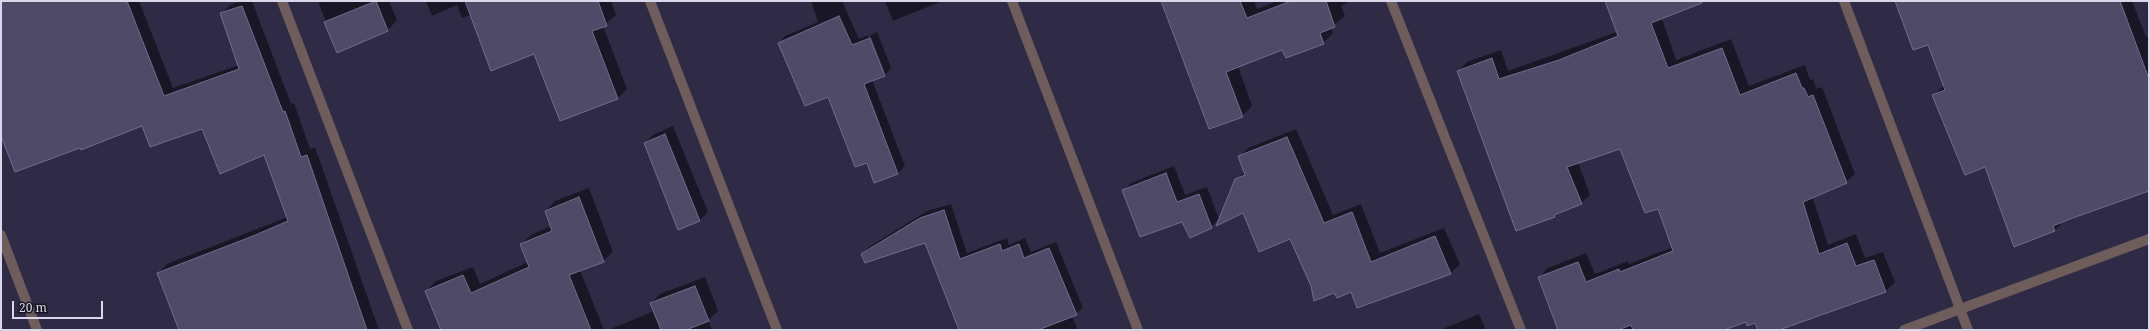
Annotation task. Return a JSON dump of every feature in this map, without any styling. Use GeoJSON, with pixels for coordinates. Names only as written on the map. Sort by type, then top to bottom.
{"type":"FeatureCollection","features":[{"type":"Feature","properties":{"kind":"street"},"geometry":{"type":"LineString","coordinates":[[282,1],[408,330]]}},
{"type":"Feature","properties":{"kind":"street"},"geometry":{"type":"LineString","coordinates":[[650,1],[777,330]]}},
{"type":"Feature","properties":{"kind":"street"},"geometry":{"type":"LineString","coordinates":[[1012,1],[1138,330]]}},
{"type":"Feature","properties":{"kind":"street"},"geometry":{"type":"LineString","coordinates":[[1391,1],[1521,330]]}},
{"type":"Feature","properties":{"kind":"street"},"geometry":{"type":"LineString","coordinates":[[1844,1],[1968,330]]}},
{"type":"Feature","properties":{"kind":"street"},"geometry":{"type":"LineString","coordinates":[[1,234],[37,330]]}},
{"type":"Feature","properties":{"kind":"street"},"geometry":{"type":"LineString","coordinates":[[1904,330],[2149,239]]}},
{"type":"Feature","properties":{"kind":"building"},"geometry":{"type":"Polygon","coordinates":[[[1,1],[127,1],[164,96],[239,69],[220,13],[242,6],[283,112],[285,111],[301,157],[307,155],[367,330],[179,330],[157,273],[288,221],[264,155],[220,174],[202,129],[150,147],[142,126],[81,150],[80,148],[15,172],[1,136],[1,1]]]}},
{"type":"Feature","properties":{"kind":"building"},"geometry":{"type":"Polygon","coordinates":[[[376,1],[388,31],[337,53],[324,22],[376,1]]]}},
{"type":"Feature","properties":{"kind":"building"},"geometry":{"type":"Polygon","coordinates":[[[465,1],[598,1],[607,26],[592,31],[618,99],[560,121],[534,54],[491,71],[465,1]]]}},
{"type":"Feature","properties":{"kind":"building"},"geometry":{"type":"Polygon","coordinates":[[[1161,1],[1240,1],[1247,18],[1291,1],[1326,1],[1335,27],[1320,33],[1324,44],[1286,58],[1282,50],[1226,72],[1243,117],[1209,129],[1161,1]]]}},
{"type":"Feature","properties":{"kind":"building"},"geometry":{"type":"Polygon","coordinates":[[[1605,1],[1702,1],[1702,3],[1651,23],[1668,68],[1722,48],[1740,95],[1796,73],[1802,88],[1804,88],[1808,97],[1813,95],[1847,183],[1803,202],[1819,254],[1847,243],[1856,266],[1874,260],[1886,292],[1779,330],[1758,330],[1755,323],[1747,326],[1746,322],[1724,330],[1633,330],[1631,325],[1618,330],[1558,330],[1538,277],[1578,262],[1586,282],[1619,269],[1620,272],[1673,251],[1658,209],[1645,213],[1620,149],[1567,167],[1582,204],[1554,215],[1555,217],[1516,231],[1457,71],[1492,58],[1499,79],[1559,60],[1618,36],[1605,1]]]}},
{"type":"Feature","properties":{"kind":"building"},"geometry":{"type":"Polygon","coordinates":[[[1895,1],[2120,1],[2149,79],[2149,191],[2053,226],[2055,231],[2014,247],[1985,167],[1965,175],[1932,95],[1945,90],[1928,45],[1913,50],[1895,1]]]}},
{"type":"Feature","properties":{"kind":"building"},"geometry":{"type":"Polygon","coordinates":[[[839,16],[852,45],[870,38],[885,76],[864,84],[898,174],[874,183],[867,163],[855,167],[828,97],[805,106],[778,43],[839,16]]]}},
{"type":"Feature","properties":{"kind":"building"},"geometry":{"type":"Polygon","coordinates":[[[665,134],[700,221],[678,230],[644,143],[665,134]]]}},
{"type":"Feature","properties":{"kind":"building"},"geometry":{"type":"Polygon","coordinates":[[[1287,137],[1324,223],[1352,212],[1371,262],[1435,236],[1451,274],[1357,308],[1351,292],[1337,298],[1334,293],[1314,301],[1311,286],[1290,239],[1259,252],[1243,213],[1216,226],[1235,179],[1245,175],[1238,156],[1287,137]]]}},
{"type":"Feature","properties":{"kind":"building"},"geometry":{"type":"Polygon","coordinates":[[[1166,173],[1177,202],[1199,194],[1212,228],[1190,238],[1182,222],[1140,237],[1122,190],[1166,173]]]}},
{"type":"Feature","properties":{"kind":"building"},"geometry":{"type":"Polygon","coordinates":[[[579,197],[604,262],[569,275],[591,330],[441,330],[425,291],[463,275],[471,293],[529,267],[520,244],[552,231],[545,211],[579,197]]]}},
{"type":"Feature","properties":{"kind":"building"},"geometry":{"type":"Polygon","coordinates":[[[944,210],[960,259],[1000,244],[1002,251],[1019,244],[1024,258],[1049,248],[1077,315],[1038,330],[959,330],[925,243],[865,263],[861,254],[920,218],[944,210]]]}},
{"type":"Feature","properties":{"kind":"building"},"geometry":{"type":"Polygon","coordinates":[[[695,286],[709,321],[686,330],[661,330],[650,303],[695,286]]]}}]}
